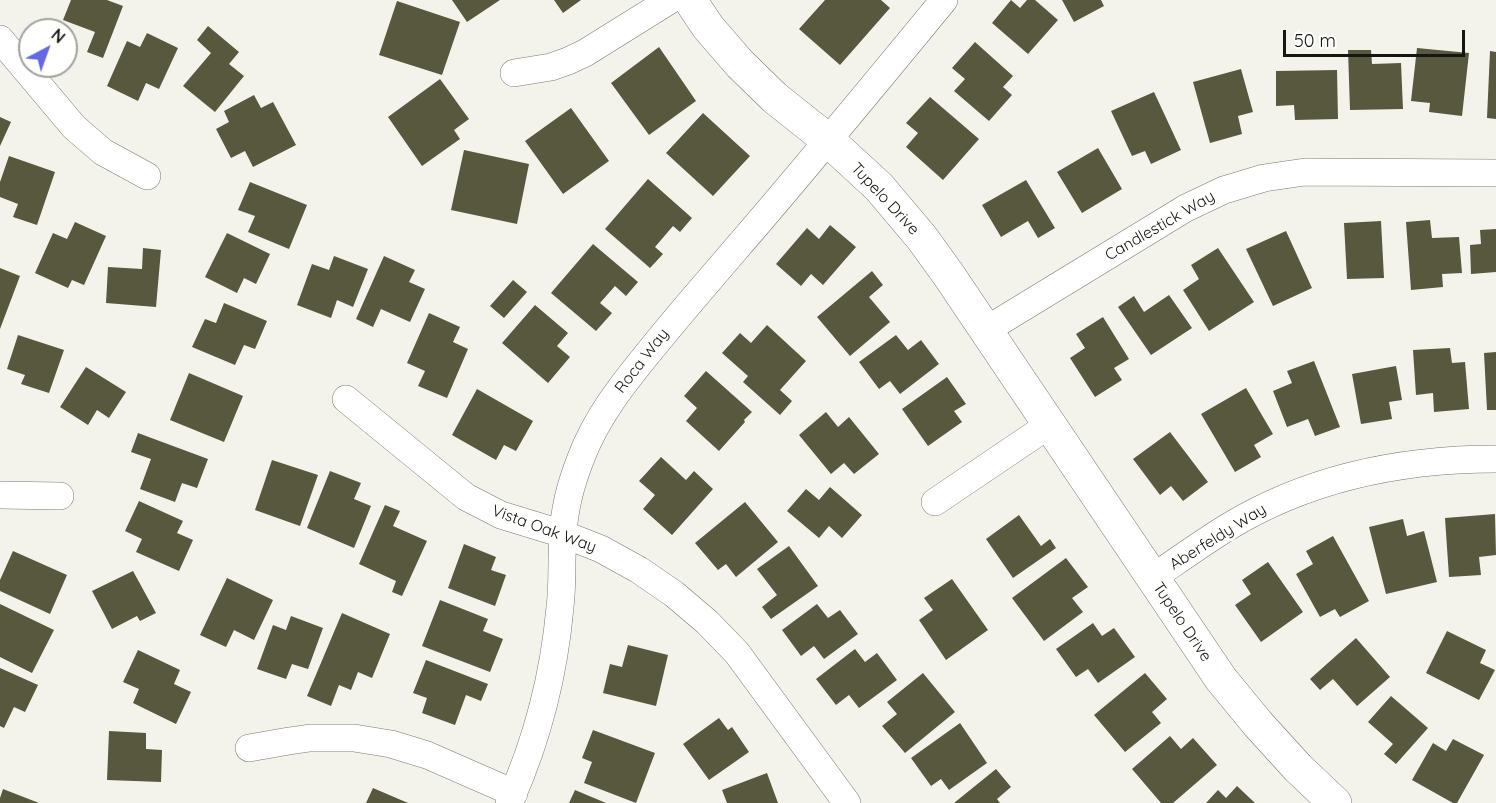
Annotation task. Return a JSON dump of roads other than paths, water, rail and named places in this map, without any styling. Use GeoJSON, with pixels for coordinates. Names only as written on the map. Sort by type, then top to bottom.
{"type":"FeatureCollection","features":[{"type":"Feature","properties":{"kind":"street"},"geometry":{"type":"LineString","coordinates":[[514,73],[551,67],[568,61],[585,53],[670,0]]}},
{"type":"Feature","properties":{"kind":"street","name":"Tupelo Drive"},"geometry":{"type":"LineString","coordinates":[[690,0],[708,27],[740,64],[879,188],[922,238],[1221,679],[1298,768],[1335,803]]}},
{"type":"Feature","properties":{"kind":"street","name":"Roca Way"},"geometry":{"type":"LineString","coordinates":[[511,798],[528,758],[546,701],[561,604],[563,534],[569,494],[581,458],[597,423],[618,390],[674,321],[829,141],[944,0]]}},
{"type":"Feature","properties":{"kind":"street"},"geometry":{"type":"LineString","coordinates":[[0,39],[74,127],[103,152],[147,176]]}},
{"type":"Feature","properties":{"kind":"street","name":"Candlestick Way"},"geometry":{"type":"LineString","coordinates":[[986,330],[1186,208],[1224,190],[1264,178],[1305,172],[1496,173]]}},
{"type":"Feature","properties":{"kind":"street","name":"Vista Oak Way"},"geometry":{"type":"LineString","coordinates":[[346,399],[466,496],[501,514],[601,549],[639,570],[674,594],[707,622],[737,653],[847,803]]}},
{"type":"Feature","properties":{"kind":"street"},"geometry":{"type":"LineString","coordinates":[[935,502],[1049,425]]}},
{"type":"Feature","properties":{"kind":"street","name":"Aberfeldy Way"},"geometry":{"type":"LineString","coordinates":[[1152,578],[1228,527],[1273,503],[1320,485],[1358,473],[1407,464],[1496,459]]}},
{"type":"Feature","properties":{"kind":"street"},"geometry":{"type":"LineString","coordinates":[[0,495],[60,496]]}},
{"type":"Feature","properties":{"kind":"street"},"geometry":{"type":"LineString","coordinates":[[249,748],[310,738],[354,738],[391,744],[427,756],[511,798]]}}]}
